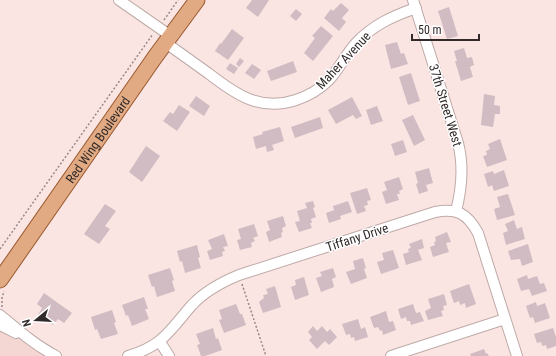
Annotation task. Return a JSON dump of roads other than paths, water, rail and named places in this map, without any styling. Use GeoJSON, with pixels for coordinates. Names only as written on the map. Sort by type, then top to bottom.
{"type":"FeatureCollection","features":[{"type":"Feature","properties":{"kind":"main road","name":"Red Wing Boulevard"},"geometry":{"type":"LineString","coordinates":[[0,265],[188,0]]}},
{"type":"Feature","properties":{"kind":"main road","name":"Red Wing Boulevard"},"geometry":{"type":"LineString","coordinates":[[2,283],[18,252],[163,34],[197,0]]}},
{"type":"Feature","properties":{"kind":"street","name":"Maher Avenue"},"geometry":{"type":"LineString","coordinates":[[119,0],[232,91],[256,102],[266,104],[290,102],[309,95],[329,80],[356,44],[374,27],[414,4]]}},
{"type":"Feature","properties":{"kind":"street","name":"37th Street West"},"geometry":{"type":"LineString","coordinates":[[414,4],[458,142],[461,156],[461,191],[456,211]]}},
{"type":"Feature","properties":{"kind":"street","name":"Tiffany Drive"},"geometry":{"type":"LineString","coordinates":[[128,356],[146,350],[160,342],[200,298],[218,285],[239,275],[435,212],[456,211]]}},
{"type":"Feature","properties":{"kind":"street"},"geometry":{"type":"LineString","coordinates":[[456,211],[465,216],[473,224],[478,233],[517,356]]}},
{"type":"Feature","properties":{"kind":"street"},"geometry":{"type":"LineString","coordinates":[[1,319],[43,349],[56,356]]}},
{"type":"Feature","properties":{"kind":"street"},"geometry":{"type":"LineString","coordinates":[[392,356],[505,319]]}},
{"type":"Feature","properties":{"kind":"street"},"geometry":{"type":"LineString","coordinates":[[160,342],[169,356]]}}]}
